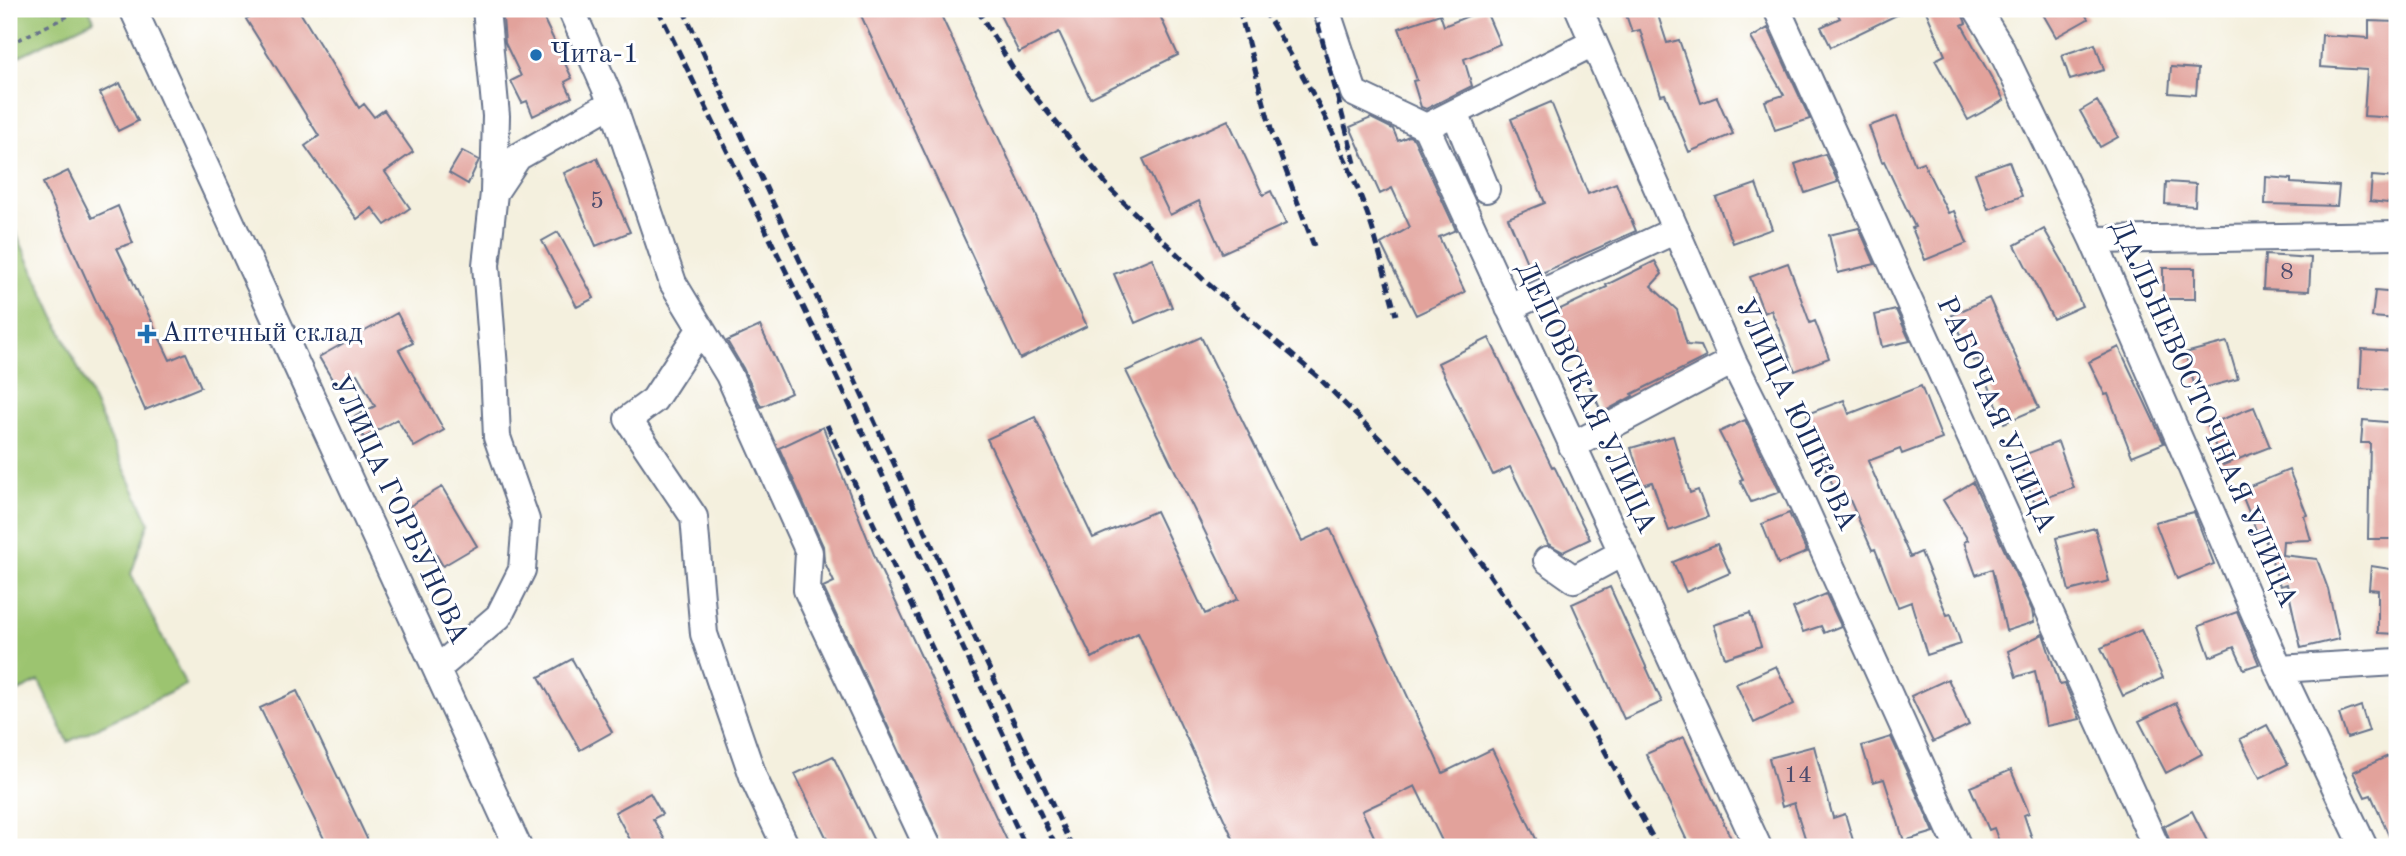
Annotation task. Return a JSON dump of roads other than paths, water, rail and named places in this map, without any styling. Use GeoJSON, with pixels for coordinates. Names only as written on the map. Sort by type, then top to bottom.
{"type":"FeatureCollection","features":[{"type":"Feature","properties":{"kind":"street","name":"УЛИЦА ГОРБУНОВА"},"geometry":{"type":"LineString","coordinates":[[134,9],[518,847]]}},
{"type":"Feature","properties":{"kind":"street"},"geometry":{"type":"LineString","coordinates":[[437,669],[499,617],[522,570],[526,520],[497,438],[495,368],[486,265],[494,193],[496,116],[486,9]]}},
{"type":"Feature","properties":{"kind":"street"},"geometry":{"type":"LineString","coordinates":[[571,9],[612,103],[673,283],[729,375],[804,539],[809,552],[807,590],[928,847]]}},
{"type":"Feature","properties":{"kind":"street"},"geometry":{"type":"LineString","coordinates":[[1326,9],[1354,93],[1426,127],[1593,43]]}},
{"type":"Feature","properties":{"kind":"street","name":"УЛИЦА ЮШКОВА"},"geometry":{"type":"LineString","coordinates":[[1579,9],[1733,361],[1785,465],[1958,847]]}},
{"type":"Feature","properties":{"kind":"street","name":"РАБОЧАЯ УЛИЦА"},"geometry":{"type":"LineString","coordinates":[[1777,9],[2156,847]]}},
{"type":"Feature","properties":{"kind":"street","name":"ДАЛЬНЕВОСТОЧНАЯ УЛИЦА"},"geometry":{"type":"LineString","coordinates":[[1977,9],[1999,46],[2093,240],[2279,669],[2364,847]]}},
{"type":"Feature","properties":{"kind":"street"},"geometry":{"type":"LineString","coordinates":[[1999,46],[2000,9]]}},
{"type":"Feature","properties":{"kind":"street"},"geometry":{"type":"LineString","coordinates":[[494,193],[518,157],[612,103]]}},
{"type":"Feature","properties":{"kind":"street"},"geometry":{"type":"LineString","coordinates":[[1455,113],[1486,189]]}},
{"type":"Feature","properties":{"kind":"street","name":"ДЕПОВСКАЯ УЛИЦА"},"geometry":{"type":"LineString","coordinates":[[1426,127],[1758,847]]}},
{"type":"Feature","properties":{"kind":"street"},"geometry":{"type":"LineString","coordinates":[[1510,308],[1676,230]]}},
{"type":"Feature","properties":{"kind":"street"},"geometry":{"type":"LineString","coordinates":[[2093,240],[2397,235]]}},
{"type":"Feature","properties":{"kind":"street"},"geometry":{"type":"LineString","coordinates":[[701,327],[654,400],[628,419],[694,517],[704,634],[754,779],[786,847]]}},
{"type":"Feature","properties":{"kind":"street"},"geometry":{"type":"LineString","coordinates":[[1573,446],[1733,361]]}},
{"type":"Feature","properties":{"kind":"street"},"geometry":{"type":"LineString","coordinates":[[1547,561],[1574,579],[1622,553]]}},
{"type":"Feature","properties":{"kind":"street"},"geometry":{"type":"LineString","coordinates":[[2279,669],[2397,662]]}},
{"type":"Feature","properties":{"kind":"railway"},"geometry":{"type":"LineString","coordinates":[[658,9],[817,335],[1056,847]]}},
{"type":"Feature","properties":{"kind":"railway"},"geometry":{"type":"LineString","coordinates":[[683,9],[1072,847]]}},
{"type":"Feature","properties":{"kind":"railway"},"geometry":{"type":"LineString","coordinates":[[977,9],[1015,72],[1112,191],[1206,282],[1318,377],[1398,457],[1467,542],[1561,679],[1600,742],[1658,847]]}},
{"type":"Feature","properties":{"kind":"railway"},"geometry":{"type":"LineString","coordinates":[[1239,9],[1272,133],[1314,246]]}},
{"type":"Feature","properties":{"kind":"railway"},"geometry":{"type":"LineString","coordinates":[[1263,9],[1307,83],[1345,159],[1371,225],[1396,315]]}},
{"type":"Feature","properties":{"kind":"railway"},"geometry":{"type":"LineString","coordinates":[[1314,9],[1355,163]]}},
{"type":"Feature","properties":{"kind":"railway"},"geometry":{"type":"LineString","coordinates":[[827,425],[1026,847]]}},
{"type":"Feature","properties":{"kind":"place","name":"Чита-1"},"geometry":{"type":"Point","coordinates":[536,55]}},
{"type":"Feature","properties":{"kind":"place","name":"Аптечный склад"},"geometry":{"type":"Point","coordinates":[147,334]}}]}
